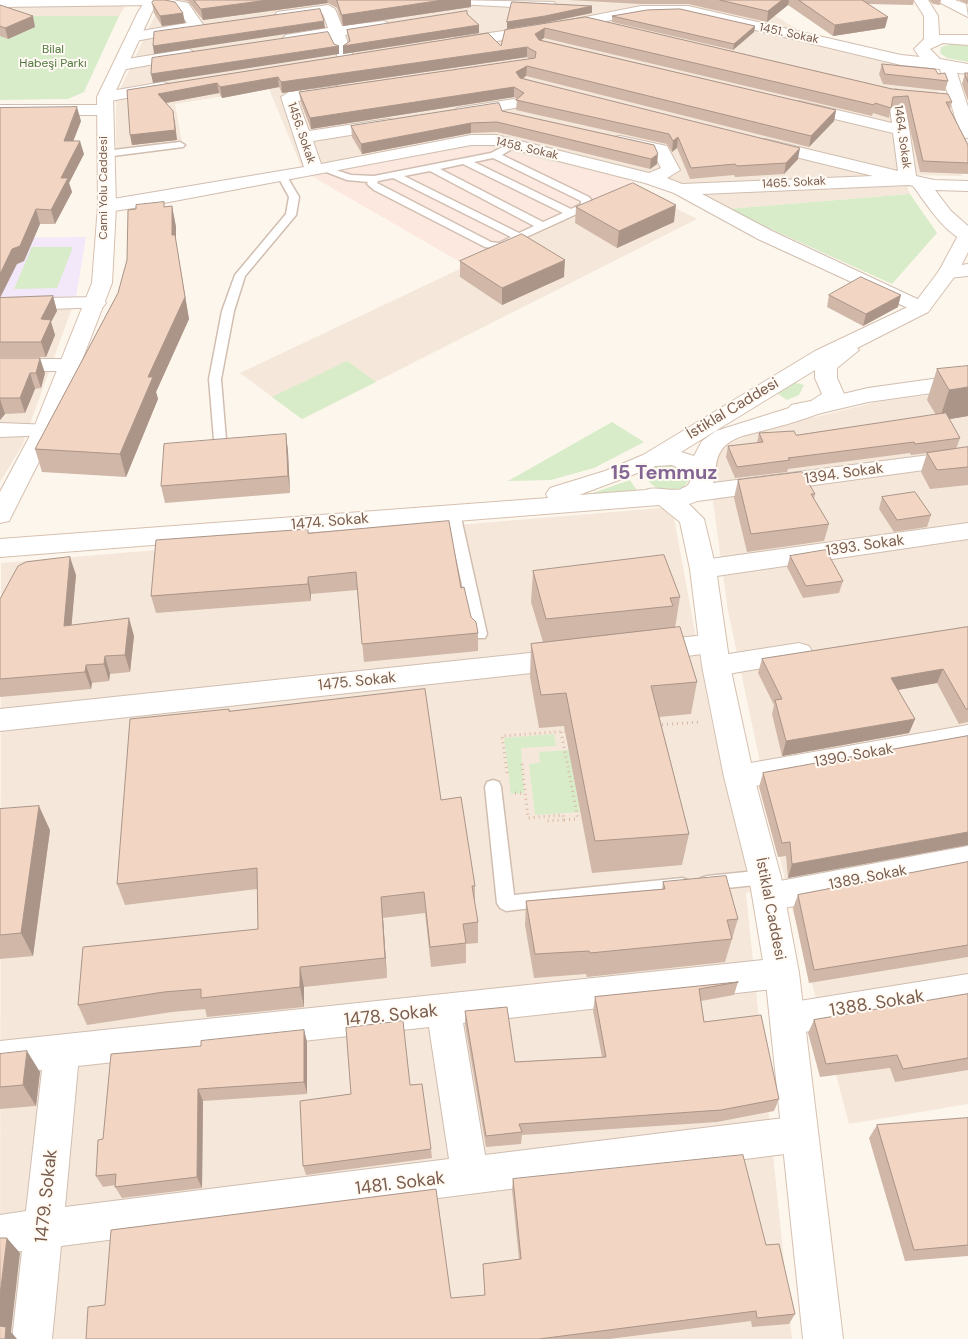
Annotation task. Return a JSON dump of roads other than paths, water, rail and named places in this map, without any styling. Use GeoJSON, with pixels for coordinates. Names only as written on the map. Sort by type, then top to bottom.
{"type":"FeatureCollection","features":[{"type":"Feature","properties":{"kind":"street"},"geometry":{"type":"LineString","coordinates":[[458,0],[489,13],[504,35]]}},
{"type":"Feature","properties":{"kind":"street"},"geometry":{"type":"LineString","coordinates":[[921,0],[931,16],[926,57],[944,65],[958,99],[968,133]]}},
{"type":"Feature","properties":{"kind":"street"},"geometry":{"type":"LineString","coordinates":[[942,0],[966,9]]}},
{"type":"Feature","properties":{"kind":"street"},"geometry":{"type":"LineString","coordinates":[[0,3],[152,1],[183,6],[197,26]]}},
{"type":"Feature","properties":{"kind":"street","name":"Cami Yolu Caddesi"},"geometry":{"type":"LineString","coordinates":[[0,515],[7,489],[44,430],[96,303],[102,283],[107,206],[104,103],[152,1]]}},
{"type":"Feature","properties":{"kind":"street"},"geometry":{"type":"LineString","coordinates":[[453,15],[560,5]]}},
{"type":"Feature","properties":{"kind":"street","name":"1451. Sokak"},"geometry":{"type":"LineString","coordinates":[[443,44],[531,31],[582,14],[684,5],[901,60],[968,69]]}},
{"type":"Feature","properties":{"kind":"street"},"geometry":{"type":"LineString","coordinates":[[263,18],[328,9],[334,32],[346,59]]}},
{"type":"Feature","properties":{"kind":"street"},"geometry":{"type":"LineString","coordinates":[[582,14],[621,30]]}},
{"type":"Feature","properties":{"kind":"street"},"geometry":{"type":"LineString","coordinates":[[279,40],[403,22]]}},
{"type":"Feature","properties":{"kind":"street"},"geometry":{"type":"LineString","coordinates":[[135,36],[216,24]]}},
{"type":"Feature","properties":{"kind":"street"},"geometry":{"type":"LineString","coordinates":[[531,31],[544,45]]}},
{"type":"Feature","properties":{"kind":"street"},"geometry":{"type":"LineString","coordinates":[[850,47],[883,50],[927,45],[954,38],[968,40]]}},
{"type":"Feature","properties":{"kind":"street"},"geometry":{"type":"LineString","coordinates":[[121,65],[205,52]]}},
{"type":"Feature","properties":{"kind":"street"},"geometry":{"type":"LineString","coordinates":[[329,62],[365,56]]}},
{"type":"Feature","properties":{"kind":"street"},"geometry":{"type":"LineString","coordinates":[[958,99],[968,69]]}},
{"type":"Feature","properties":{"kind":"street"},"geometry":{"type":"LineString","coordinates":[[0,110],[104,103],[180,85]]}},
{"type":"Feature","properties":{"kind":"street","name":"1456. Sokak"},"geometry":{"type":"LineString","coordinates":[[317,168],[289,98],[355,88]]}},
{"type":"Feature","properties":{"kind":"street","name":"1464. Sokak"},"geometry":{"type":"LineString","coordinates":[[913,181],[888,92],[914,95]]}},
{"type":"Feature","properties":{"kind":"street"},"geometry":{"type":"LineString","coordinates":[[941,97],[958,99]]}},
{"type":"Feature","properties":{"kind":"street"},"geometry":{"type":"LineString","coordinates":[[784,103],[900,130]]}},
{"type":"Feature","properties":{"kind":"street"},"geometry":{"type":"LineString","coordinates":[[446,115],[515,107],[501,147]]}},
{"type":"Feature","properties":{"kind":"street"},"geometry":{"type":"LineString","coordinates":[[303,137],[408,121]]}},
{"type":"Feature","properties":{"kind":"street"},"geometry":{"type":"LineString","coordinates":[[604,137],[661,150],[671,170],[651,179]]}},
{"type":"Feature","properties":{"kind":"street"},"geometry":{"type":"LineString","coordinates":[[744,139],[934,186],[968,186]]}},
{"type":"Feature","properties":{"kind":"street","name":"1458. Sokak"},"geometry":{"type":"LineString","coordinates":[[107,206],[192,195],[317,168],[471,140],[651,179],[680,189],[765,235],[921,308]]}},
{"type":"Feature","properties":{"kind":"street"},"geometry":{"type":"LineString","coordinates":[[913,181],[944,215],[968,235]]}},
{"type":"Feature","properties":{"kind":"street","name":"1465. Sokak"},"geometry":{"type":"LineString","coordinates":[[680,189],[913,181]]}},
{"type":"Feature","properties":{"kind":"street","name":"İstiklal Caddesi"},"geometry":{"type":"LineString","coordinates":[[454,513],[558,494],[613,476],[650,460],[823,356],[921,308],[948,272],[968,235]]}},
{"type":"Feature","properties":{"kind":"street"},"geometry":{"type":"LineString","coordinates":[[948,272],[968,270]]}},
{"type":"Feature","properties":{"kind":"street"},"geometry":{"type":"LineString","coordinates":[[0,304],[96,303]]}},
{"type":"Feature","properties":{"kind":"street"},"geometry":{"type":"LineString","coordinates":[[868,395],[845,392],[828,380],[809,375],[782,379],[767,391],[767,397],[771,404],[781,409],[817,407],[833,397],[833,387],[828,380],[826,377],[826,368],[830,362],[870,334]]}},
{"type":"Feature","properties":{"kind":"street"},"geometry":{"type":"LineString","coordinates":[[0,365],[71,365]]}},
{"type":"Feature","properties":{"kind":"street"},"geometry":{"type":"LineString","coordinates":[[679,492],[703,458],[708,447],[724,436],[817,407],[868,395],[966,384]]}},
{"type":"Feature","properties":{"kind":"street"},"geometry":{"type":"LineString","coordinates":[[0,430],[44,430]]}},
{"type":"Feature","properties":{"kind":"street"},"geometry":{"type":"LineString","coordinates":[[669,457],[687,462],[700,472],[679,492],[643,488],[639,482],[639,469],[650,460],[669,457]]}},
{"type":"Feature","properties":{"kind":"street","name":"1394. Sokak"},"geometry":{"type":"LineString","coordinates":[[679,492],[968,457]]}},
{"type":"Feature","properties":{"kind":"street","name":"İstiklal Caddesi"},"geometry":{"type":"LineString","coordinates":[[679,492],[692,519],[703,569],[715,655],[728,722],[739,776],[767,887],[782,973],[800,1134],[816,1338]]}},
{"type":"Feature","properties":{"kind":"street","name":"1474. Sokak"},"geometry":{"type":"LineString","coordinates":[[0,548],[454,513],[679,492]]}},
{"type":"Feature","properties":{"kind":"street","name":"1393. Sokak"},"geometry":{"type":"LineString","coordinates":[[703,569],[968,531]]}},
{"type":"Feature","properties":{"kind":"street"},"geometry":{"type":"LineString","coordinates":[[624,653],[715,655],[823,650]]}},
{"type":"Feature","properties":{"kind":"street","name":"1475. Sokak"},"geometry":{"type":"LineString","coordinates":[[0,720],[595,656]]}},
{"type":"Feature","properties":{"kind":"street","name":"1390. Sokak"},"geometry":{"type":"LineString","coordinates":[[739,776],[968,736]]}},
{"type":"Feature","properties":{"kind":"street","name":"1389. Sokak"},"geometry":{"type":"LineString","coordinates":[[767,887],[968,859]]}},
{"type":"Feature","properties":{"kind":"street","name":"1478. Sokak"},"geometry":{"type":"LineString","coordinates":[[0,1058],[782,973]]}},
{"type":"Feature","properties":{"kind":"street","name":"1388. Sokak"},"geometry":{"type":"LineString","coordinates":[[787,1019],[968,989]]}},
{"type":"Feature","properties":{"kind":"street"},"geometry":{"type":"LineString","coordinates":[[444,1010],[470,1176]]}},
{"type":"Feature","properties":{"kind":"street","name":"1479. Sokak"},"geometry":{"type":"LineString","coordinates":[[32,1339],[62,1052]]}},
{"type":"Feature","properties":{"kind":"street","name":"1481. Sokak"},"geometry":{"type":"LineString","coordinates":[[0,1234],[800,1134]]}},
{"type":"Feature","properties":{"kind":"lane"},"geometry":{"type":"LineString","coordinates":[[105,154],[180,145]]}},
{"type":"Feature","properties":{"kind":"lane"},"geometry":{"type":"LineString","coordinates":[[317,168],[350,178],[374,179],[464,161],[501,147],[588,201],[586,206],[500,246],[489,246],[377,188],[372,184],[374,179]]}},
{"type":"Feature","properties":{"kind":"lane"},"geometry":{"type":"LineString","coordinates":[[464,161],[571,213]]}},
{"type":"Feature","properties":{"kind":"lane"},"geometry":{"type":"LineString","coordinates":[[430,168],[542,226]]}},
{"type":"Feature","properties":{"kind":"lane"},"geometry":{"type":"LineString","coordinates":[[221,452],[215,379],[228,311],[240,275],[291,215],[294,197],[282,175]]}},
{"type":"Feature","properties":{"kind":"lane"},"geometry":{"type":"LineString","coordinates":[[394,175],[519,237]]}},
{"type":"Feature","properties":{"kind":"lane"},"geometry":{"type":"LineString","coordinates":[[454,513],[480,634]]}},
{"type":"Feature","properties":{"kind":"lane"},"geometry":{"type":"LineString","coordinates":[[493,787],[506,903],[767,887]]}},
{"type":"Feature","properties":{"kind":"district","name":"15 Temmuz"},"geometry":{"type":"Point","coordinates":[664,474]}},
{"type":"Feature","properties":{"kind":"park label","name":"Bilal Habeşi Parkı"},"geometry":{"type":"Point","coordinates":[53,57]}}]}
